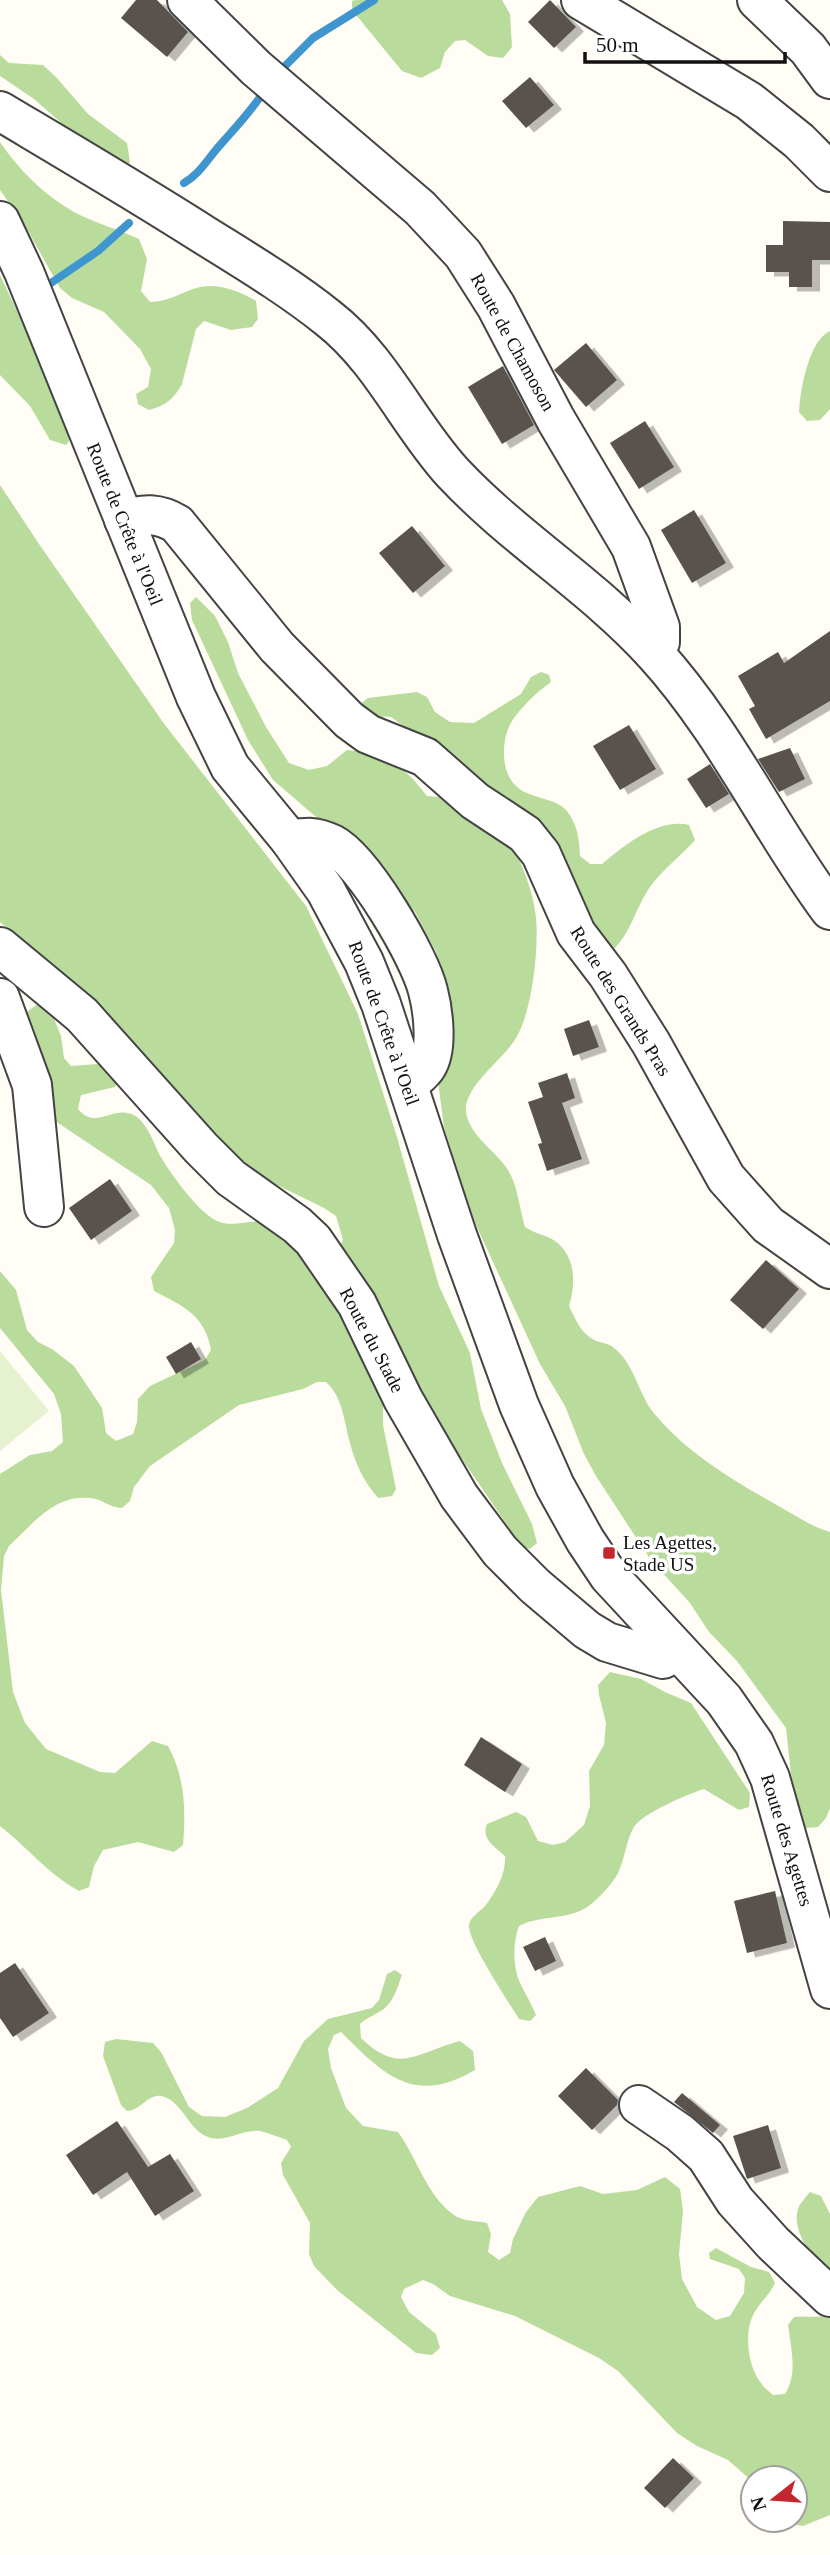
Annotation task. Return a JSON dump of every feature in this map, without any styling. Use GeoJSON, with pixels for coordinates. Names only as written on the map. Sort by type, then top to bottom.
{"type":"FeatureCollection","features":[{"type":"Feature","properties":{"kind":"street","name":"Route de Chamoson"},"geometry":{"type":"LineString","coordinates":[[187,0],[256,68],[420,208],[463,254],[496,306],[556,420],[631,547],[660,627],[660,642],[653,652]]}},
{"type":"Feature","properties":{"kind":"street"},"geometry":{"type":"LineString","coordinates":[[581,0],[749,101],[799,141],[830,172]]}},
{"type":"Feature","properties":{"kind":"street"},"geometry":{"type":"LineString","coordinates":[[757,0],[808,49],[830,79]]}},
{"type":"Feature","properties":{"kind":"street"},"geometry":{"type":"LineString","coordinates":[[0,111],[278,281],[330,319],[366,354],[446,465],[470,491],[601,601],[680,683],[733,757],[785,844],[830,910]]}},
{"type":"Feature","properties":{"kind":"street","name":"Route de Crête à l'Oeil"},"geometry":{"type":"LineString","coordinates":[[0,221],[29,283],[192,688],[221,752],[239,780],[290,841],[326,891],[352,936],[381,1004],[457,1234],[519,1405],[555,1486],[610,1576],[724,1700]]}},
{"type":"Feature","properties":{"kind":"street","name":"Route des Grands Pras"},"geometry":{"type":"LineString","coordinates":[[124,520],[151,514],[165,517],[177,524],[277,648],[349,720],[368,734],[425,757],[475,801],[525,834],[541,854],[576,933],[608,975],[651,1043],[726,1178],[768,1225],[830,1269]]}},
{"type":"Feature","properties":{"kind":"street","name":"Route du Stade"},"geometry":{"type":"LineString","coordinates":[[0,947],[82,1015],[192,1139],[231,1178],[297,1225],[313,1240],[357,1304],[403,1399],[459,1496],[500,1551],[535,1586],[587,1630],[607,1642],[663,1659],[677,1650]]}},
{"type":"Feature","properties":{"kind":"street"},"geometry":{"type":"LineString","coordinates":[[0,998],[32,1085],[44,1207]]}},
{"type":"Feature","properties":{"kind":"street","name":"Route des Agettes"},"geometry":{"type":"LineString","coordinates":[[724,1700],[754,1743],[770,1778],[830,1989]]}},
{"type":"Feature","properties":{"kind":"street"},"geometry":{"type":"LineString","coordinates":[[639,2105],[680,2133],[706,2156],[736,2202],[773,2243],[830,2297]]}},
{"type":"Feature","properties":{"kind":"green space"},"geometry":{"type":"Polygon","coordinates":[[[502,0],[510,14],[512,47],[503,58],[488,56],[465,40],[455,41],[445,52],[440,68],[421,78],[402,71],[352,10],[352,1],[502,0]]]}},
{"type":"Feature","properties":{"kind":"green space"},"geometry":{"type":"Polygon","coordinates":[[[0,55],[9,63],[43,65],[88,114],[127,143],[130,162],[125,168],[74,134],[34,99],[0,76],[0,55]]]}},
{"type":"Feature","properties":{"kind":"green space"},"geometry":{"type":"Polygon","coordinates":[[[0,142],[33,181],[63,205],[82,216],[139,239],[147,259],[141,291],[150,302],[201,287],[217,286],[242,293],[256,301],[258,319],[252,327],[231,330],[204,321],[196,329],[182,384],[176,394],[164,404],[149,410],[138,404],[136,394],[148,387],[151,369],[140,349],[104,312],[72,298],[60,288],[24,224],[0,190],[0,142]]]}},
{"type":"Feature","properties":{"kind":"green space"},"geometry":{"type":"Polygon","coordinates":[[[0,275],[63,409],[69,441],[66,445],[50,440],[30,406],[0,375],[0,275]]]}},
{"type":"Feature","properties":{"kind":"green space"},"geometry":{"type":"Polygon","coordinates":[[[830,331],[830,409],[820,420],[807,421],[799,412],[807,367],[816,344],[830,331]]]}},
{"type":"Feature","properties":{"kind":"green space"},"geometry":{"type":"Polygon","coordinates":[[[0,485],[165,725],[306,906],[358,1014],[397,1137],[439,1286],[470,1353],[481,1409],[502,1463],[532,1524],[537,1543],[530,1549],[522,1547],[432,1415],[383,1393],[383,1425],[396,1489],[392,1496],[378,1498],[357,1465],[342,1410],[332,1388],[326,1382],[317,1382],[303,1389],[239,1405],[150,1466],[134,1487],[130,1501],[122,1508],[91,1498],[78,1498],[55,1505],[45,1512],[9,1546],[4,1556],[1,1590],[13,1692],[25,1723],[46,1749],[100,1772],[115,1773],[152,1741],[168,1746],[178,1770],[183,1794],[183,1845],[174,1852],[138,1842],[103,1850],[94,1866],[89,1887],[79,1891],[48,1869],[0,1826],[0,1474],[30,1455],[52,1451],[63,1442],[61,1414],[54,1394],[0,1328],[0,1271],[16,1290],[27,1330],[38,1342],[74,1366],[102,1408],[106,1433],[116,1441],[133,1434],[137,1422],[138,1399],[150,1386],[205,1360],[211,1350],[204,1328],[198,1320],[183,1307],[154,1291],[151,1277],[174,1243],[175,1230],[169,1208],[151,1185],[46,1115],[25,1023],[27,1012],[36,1005],[51,1011],[61,1036],[64,1058],[71,1066],[98,1064],[115,1067],[119,1079],[115,1087],[81,1095],[78,1109],[92,1118],[129,1113],[141,1120],[177,1180],[208,1215],[228,1224],[261,1221],[275,1223],[339,1248],[343,1240],[336,1216],[224,1159],[100,1009],[0,922],[0,485]]]}},
{"type":"Feature","properties":{"kind":"green space"},"geometry":{"type":"Polygon","coordinates":[[[196,597],[215,616],[228,642],[238,673],[266,727],[289,763],[309,770],[327,766],[347,750],[387,755],[427,796],[451,794],[462,766],[444,747],[410,731],[391,717],[369,716],[358,706],[368,698],[417,692],[427,697],[435,712],[450,722],[474,723],[521,694],[531,677],[541,672],[549,675],[551,682],[520,710],[512,721],[505,738],[506,768],[509,777],[521,790],[557,803],[566,810],[577,832],[580,856],[590,864],[602,864],[631,841],[654,829],[666,825],[689,825],[695,840],[650,887],[626,934],[615,948],[605,948],[516,852],[526,876],[536,918],[535,963],[530,997],[522,1027],[516,1038],[471,1092],[466,1111],[471,1127],[510,1174],[525,1227],[555,1241],[567,1254],[573,1280],[569,1306],[579,1325],[589,1337],[612,1346],[621,1354],[653,1412],[681,1441],[713,1466],[805,1522],[830,1532],[830,1808],[818,1827],[805,1828],[795,1810],[786,1728],[737,1661],[709,1632],[690,1603],[650,1559],[596,1476],[565,1406],[540,1364],[470,1212],[444,1127],[439,1089],[441,973],[436,952],[415,912],[344,841],[273,780],[248,740],[192,620],[190,603],[196,597]]]}},
{"type":"Feature","properties":{"kind":"green space"},"geometry":{"type":"Polygon","coordinates":[[[0,1351],[49,1411],[0,1451],[0,1351]]]}},
{"type":"Feature","properties":{"kind":"green space"},"geometry":{"type":"Polygon","coordinates":[[[610,1672],[641,1679],[691,1703],[750,1793],[749,1807],[739,1810],[704,1789],[666,1805],[646,1816],[634,1827],[618,1873],[606,1890],[590,1905],[565,1916],[519,1926],[515,1945],[516,1972],[536,2015],[530,2021],[519,2019],[482,1959],[469,1927],[472,1918],[493,1895],[504,1869],[505,1856],[487,1838],[487,1824],[516,1812],[526,1817],[538,1841],[553,1845],[565,1842],[584,1825],[590,1806],[589,1771],[604,1745],[606,1723],[598,1685],[610,1672]]]}},
{"type":"Feature","properties":{"kind":"green space"},"geometry":{"type":"Polygon","coordinates":[[[395,1970],[402,1975],[388,2005],[360,2024],[361,2038],[387,2056],[398,2059],[420,2055],[460,2041],[473,2051],[475,2070],[434,2085],[401,2081],[372,2061],[341,2032],[334,2035],[328,2049],[331,2068],[346,2108],[363,2126],[398,2132],[429,2187],[445,2207],[461,2218],[487,2223],[491,2234],[488,2252],[499,2260],[510,2253],[513,2239],[526,2212],[538,2197],[580,2186],[603,2194],[637,2190],[665,2177],[680,2189],[683,2211],[679,2254],[682,2279],[697,2307],[716,2320],[730,2316],[744,2293],[745,2278],[739,2269],[710,2259],[709,2253],[716,2248],[751,2267],[769,2272],[775,2283],[752,2318],[748,2337],[752,2367],[762,2385],[773,2395],[785,2394],[791,2378],[788,2325],[794,2317],[830,2314],[830,2515],[809,2524],[809,2464],[739,2464],[739,2470],[728,2460],[697,2446],[677,2433],[618,2371],[599,2358],[515,2316],[450,2296],[423,2280],[404,2289],[401,2297],[409,2312],[436,2334],[440,2348],[432,2355],[416,2353],[337,2290],[314,2266],[309,2254],[310,2223],[283,2175],[281,2163],[291,2147],[287,2140],[260,2131],[211,2138],[203,2135],[175,2103],[161,2096],[156,2096],[132,2110],[127,2111],[121,2105],[103,2056],[105,2042],[116,2039],[153,2043],[161,2052],[189,2107],[202,2116],[225,2117],[247,2108],[278,2088],[304,2041],[328,2019],[372,2008],[379,2000],[387,1974],[395,1970]]]}},
{"type":"Feature","properties":{"kind":"green space"},"geometry":{"type":"Polygon","coordinates":[[[810,2192],[821,2196],[830,2214],[830,2276],[805,2244],[797,2225],[799,2206],[810,2192]]]}},
{"type":"Feature","properties":{"kind":"building"},"geometry":{"type":"Polygon","coordinates":[[[136,0],[157,0],[188,32],[167,57],[121,18],[136,0]]]}},
{"type":"Feature","properties":{"kind":"building"},"geometry":{"type":"Polygon","coordinates":[[[550,0],[576,27],[554,48],[528,22],[550,0]]]}},
{"type":"Feature","properties":{"kind":"building"},"geometry":{"type":"Polygon","coordinates":[[[530,77],[554,105],[526,128],[502,101],[530,77]]]}},
{"type":"Feature","properties":{"kind":"building"},"geometry":{"type":"Polygon","coordinates":[[[783,221],[830,222],[830,260],[812,260],[812,287],[789,287],[789,272],[766,272],[766,245],[783,245],[783,221]]]}},
{"type":"Feature","properties":{"kind":"building"},"geometry":{"type":"Polygon","coordinates":[[[586,343],[617,380],[586,407],[554,370],[586,343]]]}},
{"type":"Feature","properties":{"kind":"building"},"geometry":{"type":"Polygon","coordinates":[[[503,366],[534,425],[502,444],[468,387],[503,366]]]}},
{"type":"Feature","properties":{"kind":"building"},"geometry":{"type":"Polygon","coordinates":[[[645,421],[674,467],[639,489],[610,443],[645,421]]]}},
{"type":"Feature","properties":{"kind":"building"},"geometry":{"type":"Polygon","coordinates":[[[694,510],[726,563],[692,583],[661,530],[694,510]]]}},
{"type":"Feature","properties":{"kind":"building"},"geometry":{"type":"Polygon","coordinates":[[[412,526],[445,566],[413,593],[379,553],[412,526]]]}},
{"type":"Feature","properties":{"kind":"building"},"geometry":{"type":"Polygon","coordinates":[[[830,631],[830,701],[766,739],[749,709],[755,706],[738,676],[778,652],[784,663],[830,631]]]}},
{"type":"Feature","properties":{"kind":"building"},"geometry":{"type":"Polygon","coordinates":[[[629,725],[656,769],[620,790],[593,746],[629,725]]]}},
{"type":"Feature","properties":{"kind":"building"},"geometry":{"type":"Polygon","coordinates":[[[790,748],[805,779],[779,792],[758,759],[790,748]]]}},
{"type":"Feature","properties":{"kind":"building"},"geometry":{"type":"Polygon","coordinates":[[[710,764],[729,794],[706,808],[687,779],[710,764]]]}},
{"type":"Feature","properties":{"kind":"building"},"geometry":{"type":"Polygon","coordinates":[[[589,1020],[599,1047],[573,1056],[564,1029],[589,1020]]]}},
{"type":"Feature","properties":{"kind":"building"},"geometry":{"type":"Polygon","coordinates":[[[567,1073],[575,1098],[562,1103],[582,1159],[547,1171],[538,1144],[542,1143],[528,1102],[543,1097],[538,1083],[567,1073]]]}},
{"type":"Feature","properties":{"kind":"building"},"geometry":{"type":"Polygon","coordinates":[[[110,1179],[132,1211],[91,1240],[69,1208],[110,1179]]]}},
{"type":"Feature","properties":{"kind":"building"},"geometry":{"type":"Polygon","coordinates":[[[766,1260],[799,1289],[763,1329],[730,1300],[766,1260]]]}},
{"type":"Feature","properties":{"kind":"building"},"geometry":{"type":"Polygon","coordinates":[[[191,1342],[201,1359],[176,1374],[166,1357],[191,1342]]]}},
{"type":"Feature","properties":{"kind":"building"},"geometry":{"type":"Polygon","coordinates":[[[481,1737],[522,1764],[505,1792],[464,1765],[481,1737]]]}},
{"type":"Feature","properties":{"kind":"building"},"geometry":{"type":"Polygon","coordinates":[[[775,1891],[787,1943],[747,1953],[734,1901],[775,1891]]]}},
{"type":"Feature","properties":{"kind":"building"},"geometry":{"type":"Polygon","coordinates":[[[545,1937],[556,1961],[535,1971],[523,1947],[545,1937]]]}},
{"type":"Feature","properties":{"kind":"building"},"geometry":{"type":"Polygon","coordinates":[[[15,1963],[49,2013],[13,2037],[0,2018],[0,1973],[15,1963]]]}},
{"type":"Feature","properties":{"kind":"building"},"geometry":{"type":"Polygon","coordinates":[[[586,2068],[618,2100],[617,2105],[592,2130],[558,2096],[586,2068]]]}},
{"type":"Feature","properties":{"kind":"building"},"geometry":{"type":"Polygon","coordinates":[[[682,2093],[720,2125],[713,2133],[674,2102],[682,2093]]]}},
{"type":"Feature","properties":{"kind":"building"},"geometry":{"type":"Polygon","coordinates":[[[117,2121],[148,2167],[170,2154],[194,2191],[155,2216],[127,2172],[93,2195],[66,2155],[117,2121]]]}},
{"type":"Feature","properties":{"kind":"building"},"geometry":{"type":"Polygon","coordinates":[[[768,2125],[781,2168],[747,2179],[733,2136],[768,2125]]]}},
{"type":"Feature","properties":{"kind":"building"},"geometry":{"type":"Polygon","coordinates":[[[673,2458],[694,2478],[665,2508],[644,2488],[673,2458]]]}},
{"type":"Feature","properties":{"kind":"waterway"},"geometry":{"type":"LineString","coordinates":[[277,74],[313,38],[374,0]]}},
{"type":"Feature","properties":{"kind":"waterway"},"geometry":{"type":"LineString","coordinates":[[184,183],[200,170],[263,93]]}},
{"type":"Feature","properties":{"kind":"waterway"},"geometry":{"type":"LineString","coordinates":[[51,283],[98,251],[129,223]]}},
{"type":"Feature","properties":{"kind":"place","name":"Les Agettes, Stade US"},"geometry":{"type":"Point","coordinates":[609,1553]}}]}
